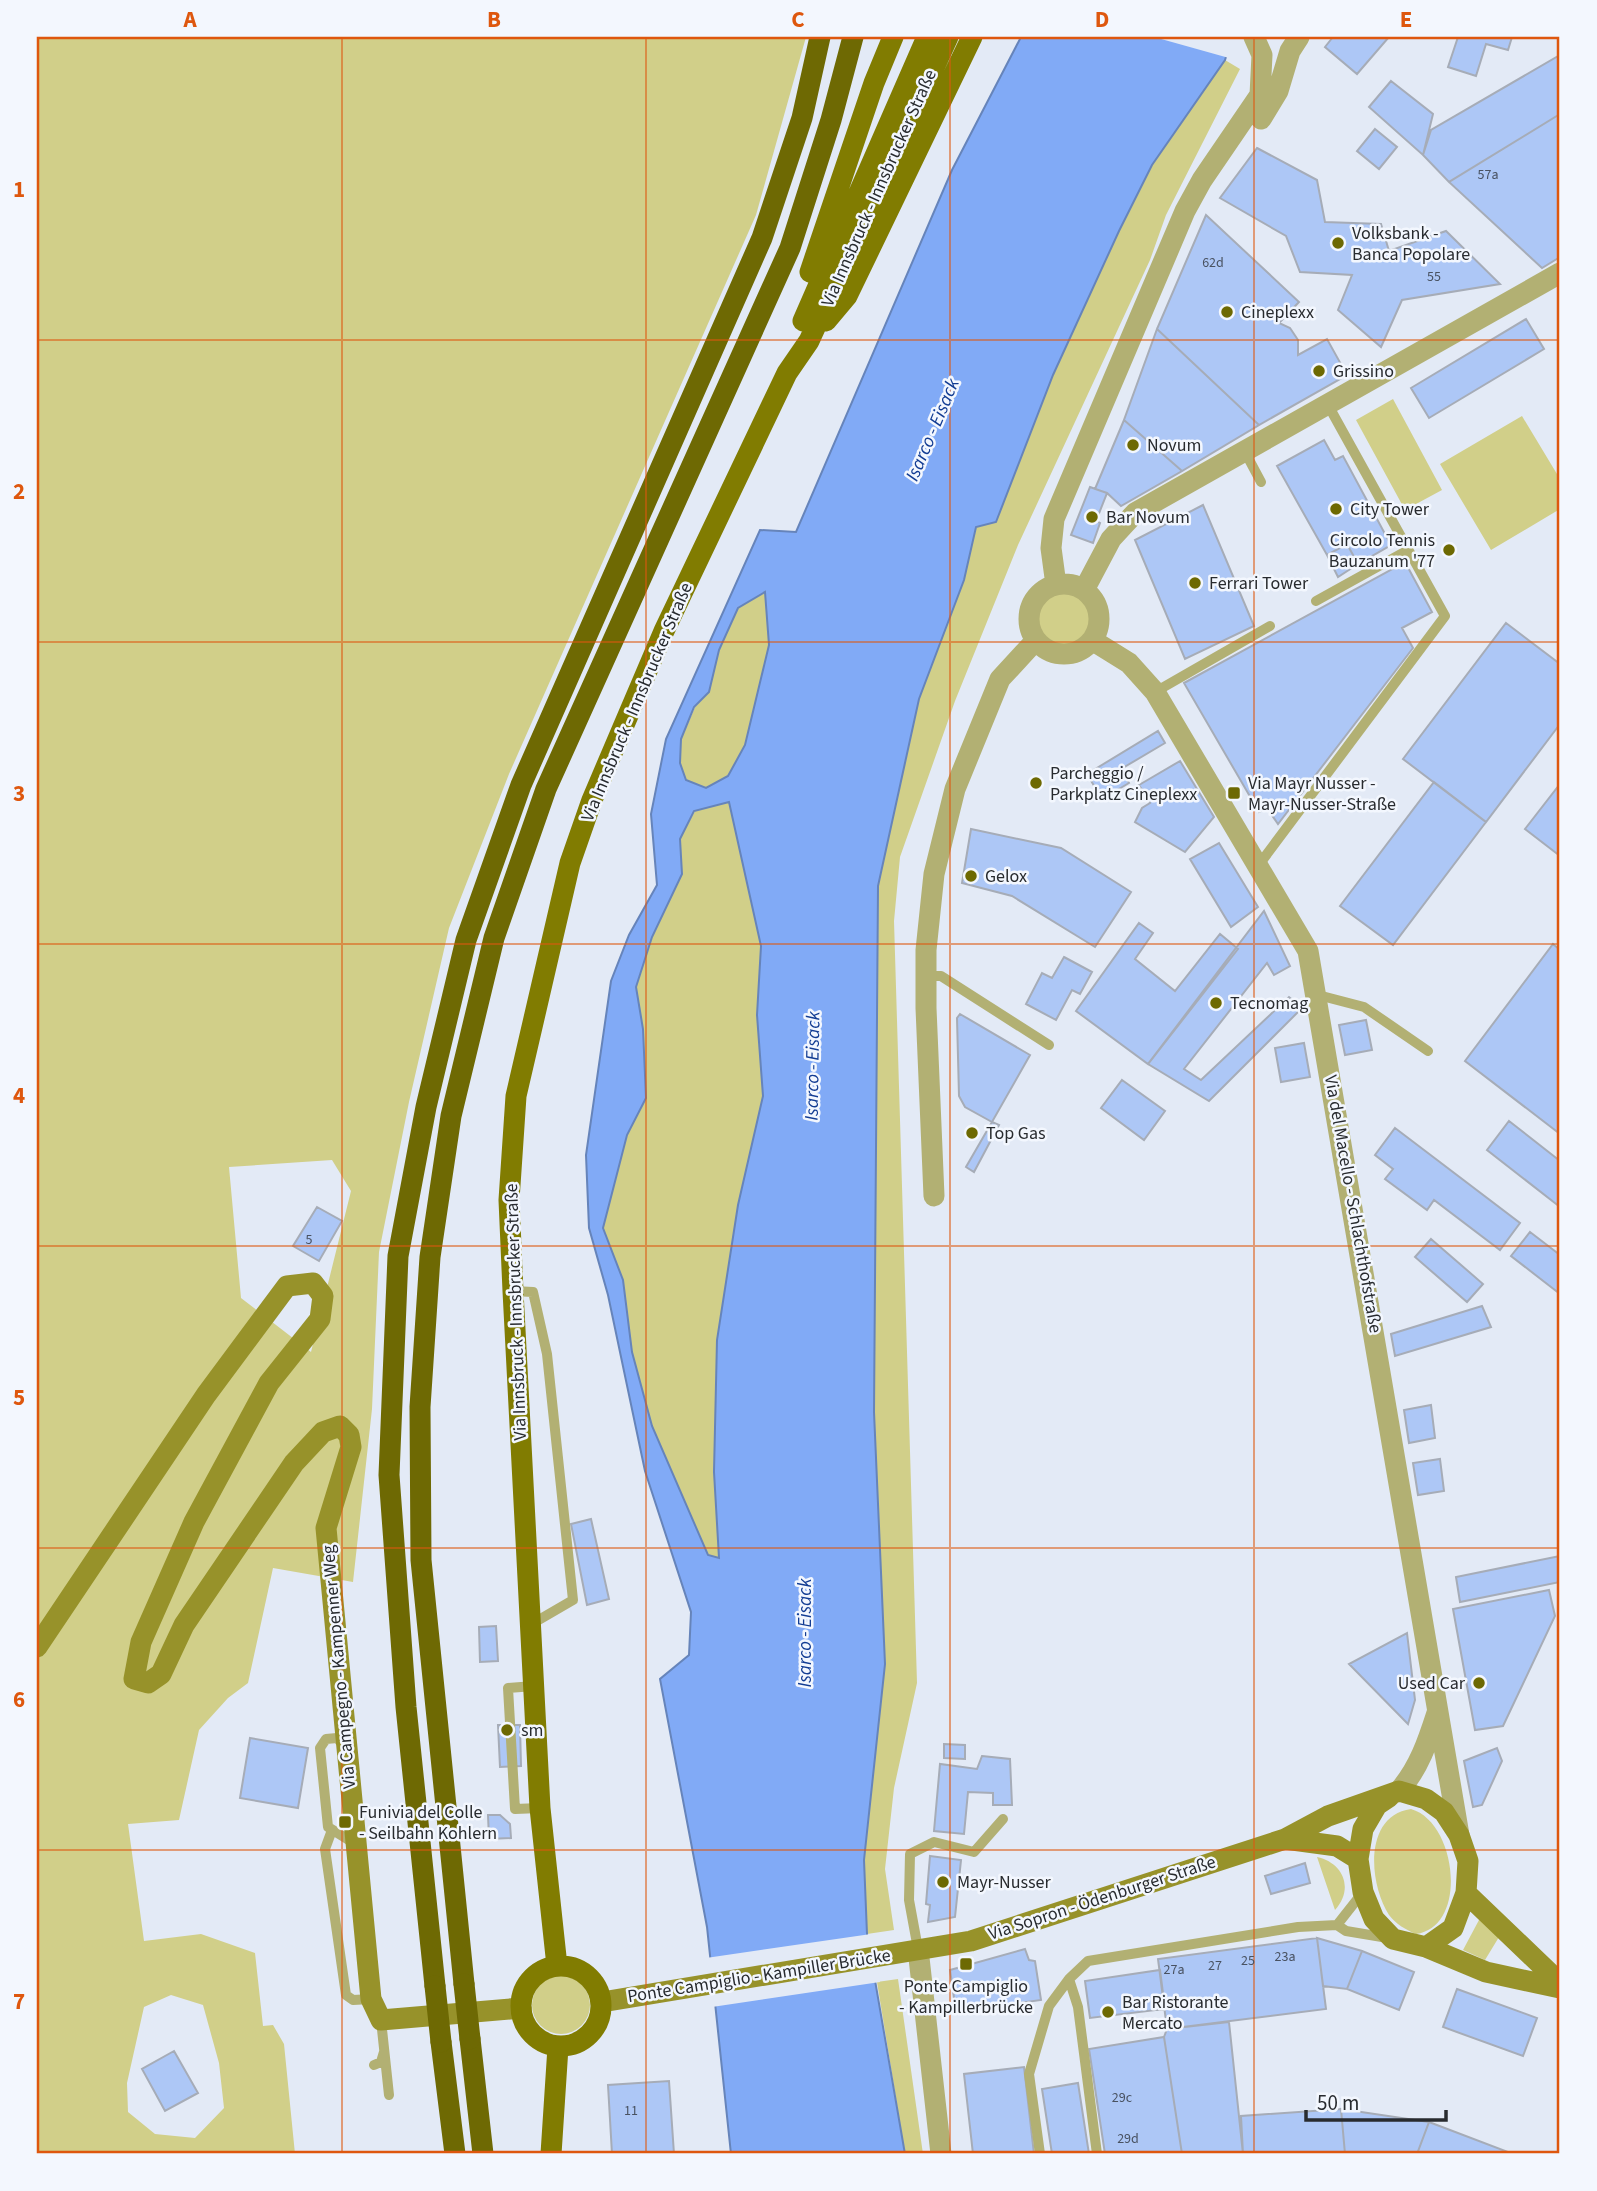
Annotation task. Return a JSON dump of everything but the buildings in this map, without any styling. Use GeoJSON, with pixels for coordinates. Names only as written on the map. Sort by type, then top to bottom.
{"type":"FeatureCollection","features":[{"type":"Feature","properties":{"kind":"highway"},"geometry":{"type":"LineString","coordinates":[[455,2154],[406,1707],[389,1475],[398,1256],[426,1107],[466,940],[521,785],[762,238],[802,118],[820,37]]}},
{"type":"Feature","properties":{"kind":"highway"},"geometry":{"type":"LineString","coordinates":[[483,2154],[421,1560],[421,1394],[430,1256],[451,1116],[494,938],[546,789],[790,248],[831,120],[853,37]]}},
{"type":"Feature","properties":{"kind":"main road"},"geometry":{"type":"LineString","coordinates":[[802,339],[809,278],[874,83],[893,37]]}},
{"type":"Feature","properties":{"kind":"main road","name":"Via Innsbruck - Innsbrucker Straße"},"geometry":{"type":"LineString","coordinates":[[557,1966],[540,1808],[513,1291],[509,1200],[516,1096],[570,863],[625,719],[787,373],[927,37]]}},
{"type":"Feature","properties":{"kind":"main road","name":"Via Innsbruck - Innsbrucker Straße"},"geometry":{"type":"LineString","coordinates":[[802,339],[947,37]]}},
{"type":"Feature","properties":{"kind":"main road"},"geometry":{"type":"LineString","coordinates":[[802,339],[847,296],[972,37]]}},
{"type":"Feature","properties":{"kind":"main road"},"geometry":{"type":"LineString","coordinates":[[557,1966],[582,1971],[592,1979],[602,2002],[597,2025],[590,2035],[570,2046],[558,2047],[544,2043],[532,2034],[524,2022],[521,2008],[522,1998],[531,1980],[538,1973],[557,1966]]}},
{"type":"Feature","properties":{"kind":"main road"},"geometry":{"type":"LineString","coordinates":[[551,2154],[558,2047]]}},
{"type":"Feature","properties":{"kind":"street"},"geometry":{"type":"LineString","coordinates":[[1056,585],[1051,548],[1055,519],[1185,211],[1202,180],[1260,95],[1262,55],[1254,37]]}},
{"type":"Feature","properties":{"kind":"street"},"geometry":{"type":"LineString","coordinates":[[1119,366],[1152,319],[1212,186],[1258,125],[1278,91],[1290,51],[1299,37]]}},
{"type":"Feature","properties":{"kind":"street"},"geometry":{"type":"LineString","coordinates":[[1084,590],[1111,539],[1135,513],[1560,273]]}},
{"type":"Feature","properties":{"kind":"street"},"geometry":{"type":"LineString","coordinates":[[1056,585],[1076,586],[1084,590],[1097,607],[1099,619],[1092,640],[1085,647],[1065,654],[1045,648],[1036,640],[1030,617],[1035,600],[1042,592],[1056,585]]}},
{"type":"Feature","properties":{"kind":"street"},"geometry":{"type":"LineString","coordinates":[[934,1196],[926,976],[934,874],[955,789],[1000,678],[1036,640]]}},
{"type":"Feature","properties":{"kind":"street","name":"Via del Macello - Schlachthofstraße"},"geometry":{"type":"LineString","coordinates":[[1092,640],[1129,663],[1155,692],[1308,951],[1318,995],[1459,1835],[1468,1861],[1466,1893],[1453,1928],[1426,1947]]}},
{"type":"Feature","properties":{"kind":"street","name":"Via Campegno - Kampenner Weg"},"geometry":{"type":"LineString","coordinates":[[37,1647],[206,1395],[287,1286],[313,1283],[323,1296],[320,1319],[269,1383],[194,1522],[141,1642],[134,1679],[148,1683],[162,1674],[184,1625],[294,1464],[324,1432],[340,1426],[349,1435],[351,1447],[326,1528],[356,1850],[362,1999],[381,2020]]}},
{"type":"Feature","properties":{"kind":"street"},"geometry":{"type":"LineString","coordinates":[[1438,1707],[1427,1745],[1410,1778],[1399,1791],[1377,1805],[1363,1829],[1359,1859],[1363,1892],[1374,1919],[1393,1938],[1426,1947],[1486,1972],[1560,1988]]}},
{"type":"Feature","properties":{"kind":"street"},"geometry":{"type":"LineString","coordinates":[[1285,1839],[1328,1816],[1399,1791]]}},
{"type":"Feature","properties":{"kind":"street","name":"Via del Macello - Schlachthofstraße"},"geometry":{"type":"LineString","coordinates":[[1399,1791],[1426,1799],[1444,1812],[1459,1835]]}},
{"type":"Feature","properties":{"kind":"street"},"geometry":{"type":"LineString","coordinates":[[1285,1839],[1337,1846],[1359,1859]]}},
{"type":"Feature","properties":{"kind":"street","name":"Via Sopron - Ödenburger Straße"},"geometry":{"type":"LineString","coordinates":[[910,1951],[971,1941],[1285,1839]]}},
{"type":"Feature","properties":{"kind":"street"},"geometry":{"type":"LineString","coordinates":[[1466,1893],[1560,1983]]}},
{"type":"Feature","properties":{"kind":"street"},"geometry":{"type":"LineString","coordinates":[[910,1951],[941,2154]]}},
{"type":"Feature","properties":{"kind":"street","name":"Ponte Campiglio - Kampiller Brücke"},"geometry":{"type":"LineString","coordinates":[[602,2002],[910,1951]]}},
{"type":"Feature","properties":{"kind":"street"},"geometry":{"type":"LineString","coordinates":[[381,2020],[521,2008]]}},
{"type":"Feature","properties":{"kind":"lane"},"geometry":{"type":"LineString","coordinates":[[1258,866],[1445,616],[1328,405]]}},
{"type":"Feature","properties":{"kind":"lane"},"geometry":{"type":"LineString","coordinates":[[1245,452],[1261,482]]}},
{"type":"Feature","properties":{"kind":"lane"},"geometry":{"type":"LineString","coordinates":[[1316,601],[1408,550]]}},
{"type":"Feature","properties":{"kind":"lane"},"geometry":{"type":"LineString","coordinates":[[1155,692],[1270,626]]}},
{"type":"Feature","properties":{"kind":"lane"},"geometry":{"type":"LineString","coordinates":[[926,976],[942,976],[1049,1045]]}},
{"type":"Feature","properties":{"kind":"lane"},"geometry":{"type":"LineString","coordinates":[[1318,995],[1364,1007],[1428,1051]]}},
{"type":"Feature","properties":{"kind":"lane"},"geometry":{"type":"LineString","coordinates":[[513,1291],[533,1292],[547,1354],[573,1600],[530,1625]]}},
{"type":"Feature","properties":{"kind":"lane"},"geometry":{"type":"LineString","coordinates":[[347,1749],[337,1738],[326,1739],[320,1748],[328,1827],[352,1842],[356,1850]]}},
{"type":"Feature","properties":{"kind":"lane"},"geometry":{"type":"LineString","coordinates":[[910,1951],[910,1854],[934,1842],[974,1852],[1003,1819]]}},
{"type":"Feature","properties":{"kind":"lane"},"geometry":{"type":"LineString","coordinates":[[332,1830],[326,1849],[327,1863],[346,1995],[362,1999]]}},
{"type":"Feature","properties":{"kind":"lane"},"geometry":{"type":"LineString","coordinates":[[1338,1925],[1363,1892]]}},
{"type":"Feature","properties":{"kind":"lane"},"geometry":{"type":"LineString","coordinates":[[1040,2154],[1030,2074],[1049,2006],[1069,1979],[1088,1961],[1298,1927],[1338,1925],[1346,1931],[1393,1938]]}},
{"type":"Feature","properties":{"kind":"lane"},"geometry":{"type":"LineString","coordinates":[[1069,1979],[1078,2007],[1097,2154]]}},
{"type":"Feature","properties":{"kind":"lane"},"geometry":{"type":"LineString","coordinates":[[381,2020],[389,2095]]}},
{"type":"Feature","properties":{"kind":"lane"},"geometry":{"type":"LineString","coordinates":[[374,2065],[381,2062],[384,2052]]}},
{"type":"Feature","properties":{"kind":"shaded area"},"geometry":{"type":"Polygon","coordinates":[[[37,37],[806,37],[756,215],[509,774],[449,928],[409,1102],[379,1252],[372,1409],[353,1582],[273,1568],[248,1683],[228,1698],[199,1730],[179,1820],[128,1824],[144,1941],[201,1934],[255,1953],[263,2026],[273,2025],[284,2044],[295,2154],[37,2154],[37,37]],[[332,1160],[229,1167],[241,1298],[311,1352],[351,1191],[332,1160]],[[171,1995],[144,2007],[127,2083],[128,2112],[155,2134],[195,2138],[224,2108],[219,2063],[203,2005],[171,1995]]]}},
{"type":"Feature","properties":{"kind":"shaded area"},"geometry":{"type":"Polygon","coordinates":[[[1225,60],[1240,69],[1166,215],[1150,260],[1018,545],[955,701],[900,857],[894,921],[917,1683],[894,1788],[885,1869],[894,1930],[867,1934],[864,1860],[885,1664],[874,1412],[878,886],[919,699],[964,580],[976,527],[996,522],[1053,375],[1119,231],[1152,165],[1225,60]]]}},
{"type":"Feature","properties":{"kind":"shaded area"},"geometry":{"type":"Polygon","coordinates":[[[1393,399],[1442,490],[1405,510],[1356,420],[1393,399]]]}},
{"type":"Feature","properties":{"kind":"shaded area"},"geometry":{"type":"Polygon","coordinates":[[[1522,416],[1560,479],[1560,509],[1491,550],[1440,464],[1522,416]]]}},
{"type":"Feature","properties":{"kind":"shaded area"},"geometry":{"type":"Polygon","coordinates":[[[1065,591],[1081,596],[1089,604],[1094,620],[1089,636],[1081,644],[1065,649],[1049,644],[1041,636],[1036,620],[1041,604],[1049,596],[1065,591]]]}},
{"type":"Feature","properties":{"kind":"shaded area"},"geometry":{"type":"Polygon","coordinates":[[[766,592],[769,645],[745,745],[728,776],[706,788],[686,780],[680,764],[681,740],[695,707],[709,692],[719,650],[738,608],[766,592]]]}},
{"type":"Feature","properties":{"kind":"shaded area"},"geometry":{"type":"Polygon","coordinates":[[[729,802],[761,946],[757,1015],[763,1096],[738,1205],[717,1340],[714,1472],[720,1558],[708,1555],[652,1426],[632,1352],[623,1280],[603,1228],[627,1135],[646,1098],[643,1029],[636,987],[652,937],[682,874],[680,839],[695,811],[729,802]]]}},
{"type":"Feature","properties":{"kind":"shaded area"},"geometry":{"type":"Polygon","coordinates":[[[1411,1809],[1427,1818],[1439,1833],[1447,1852],[1451,1874],[1450,1895],[1444,1913],[1433,1927],[1416,1934],[1395,1921],[1382,1902],[1377,1886],[1374,1853],[1384,1824],[1395,1814],[1411,1809]]]}},
{"type":"Feature","properties":{"kind":"shaded area"},"geometry":{"type":"Polygon","coordinates":[[[1317,1857],[1334,1865],[1343,1878],[1344,1894],[1335,1910],[1317,1857]]]}},
{"type":"Feature","properties":{"kind":"shaded area"},"geometry":{"type":"Polygon","coordinates":[[[1479,1920],[1483,1920],[1499,1937],[1485,1960],[1463,1950],[1479,1920]]]}},
{"type":"Feature","properties":{"kind":"shaded area"},"geometry":{"type":"Polygon","coordinates":[[[561,1976],[577,1981],[585,1989],[590,2005],[585,2021],[577,2029],[561,2034],[545,2029],[537,2021],[532,2005],[537,1989],[545,1981],[561,1976]]]}},
{"type":"Feature","properties":{"kind":"shaded area"},"geometry":{"type":"Polygon","coordinates":[[[898,1979],[923,2154],[905,2154],[877,1982],[898,1979]]]}},
{"type":"Feature","properties":{"kind":"water","name":"Isarco - Eisack"},"geometry":{"type":"Polygon","coordinates":[[[1021,37],[1232,37],[1225,60],[1152,165],[1119,231],[1053,375],[996,522],[976,527],[964,580],[919,699],[878,886],[874,1412],[885,1664],[864,1860],[867,1934],[905,2154],[731,2154],[707,1927],[660,1679],[689,1655],[691,1612],[645,1471],[608,1295],[589,1228],[586,1155],[611,981],[629,935],[657,885],[651,814],[666,739],[760,530],[796,532],[952,170],[1021,37]],[[765,592],[738,608],[719,650],[709,692],[694,707],[681,739],[680,763],[686,780],[706,788],[728,776],[745,745],[769,645],[765,592]],[[729,802],[694,811],[680,839],[682,874],[652,937],[636,987],[643,1029],[646,1098],[627,1135],[603,1228],[623,1280],[632,1352],[652,1426],[708,1555],[719,1558],[714,1472],[717,1340],[738,1205],[763,1096],[757,1015],[761,946],[729,802]]]}},
{"type":"Feature","properties":{"kind":"pier"},"geometry":{"type":"Polygon","coordinates":[[[1154,37],[1236,37],[1229,58],[1154,37]]]}},
{"type":"Feature","properties":{"kind":"pier"},"geometry":{"type":"Polygon","coordinates":[[[871,1934],[880,1982],[712,2007],[706,1958],[871,1934]]]}},
{"type":"Feature","properties":{"kind":"place","name":"Volksbank - Banca Popolare"},"geometry":{"type":"Point","coordinates":[1338,243]}},
{"type":"Feature","properties":{"kind":"place","name":"Cineplexx"},"geometry":{"type":"Point","coordinates":[1227,312]}},
{"type":"Feature","properties":{"kind":"place","name":"Grissino"},"geometry":{"type":"Point","coordinates":[1319,371]}},
{"type":"Feature","properties":{"kind":"place","name":"Novum"},"geometry":{"type":"Point","coordinates":[1133,445]}},
{"type":"Feature","properties":{"kind":"place","name":"City Tower"},"geometry":{"type":"Point","coordinates":[1336,509]}},
{"type":"Feature","properties":{"kind":"place","name":"Bar Novum"},"geometry":{"type":"Point","coordinates":[1092,517]}},
{"type":"Feature","properties":{"kind":"place","name":"Circolo Tennis Bauzanum '77"},"geometry":{"type":"Point","coordinates":[1449,550]}},
{"type":"Feature","properties":{"kind":"place","name":"Ferrari Tower"},"geometry":{"type":"Point","coordinates":[1195,583]}},
{"type":"Feature","properties":{"kind":"place","name":"Parcheggio / Parkplatz Cineplexx"},"geometry":{"type":"Point","coordinates":[1036,783]}},
{"type":"Feature","properties":{"kind":"place","name":"Via Mayr Nusser - Mayr-Nusser-Straße"},"geometry":{"type":"Point","coordinates":[1234,793]}},
{"type":"Feature","properties":{"kind":"place","name":"Gelox"},"geometry":{"type":"Point","coordinates":[971,876]}},
{"type":"Feature","properties":{"kind":"place","name":"Tecnomag"},"geometry":{"type":"Point","coordinates":[1216,1003]}},
{"type":"Feature","properties":{"kind":"place","name":"Top Gas"},"geometry":{"type":"Point","coordinates":[972,1133]}},
{"type":"Feature","properties":{"kind":"place","name":"Used Car"},"geometry":{"type":"Point","coordinates":[1479,1683]}},
{"type":"Feature","properties":{"kind":"place","name":"sm"},"geometry":{"type":"Point","coordinates":[507,1730]}},
{"type":"Feature","properties":{"kind":"place","name":"Funivia del Colle - Seilbahn Kohlern"},"geometry":{"type":"Point","coordinates":[345,1822]}},
{"type":"Feature","properties":{"kind":"place","name":"Mayr-Nusser"},"geometry":{"type":"Point","coordinates":[943,1882]}},
{"type":"Feature","properties":{"kind":"place","name":"Ponte Campiglio - Kampillerbrücke"},"geometry":{"type":"Point","coordinates":[966,1964]}},
{"type":"Feature","properties":{"kind":"place","name":"Bar Ristorante Mercato"},"geometry":{"type":"Point","coordinates":[1108,2012]}}]}
